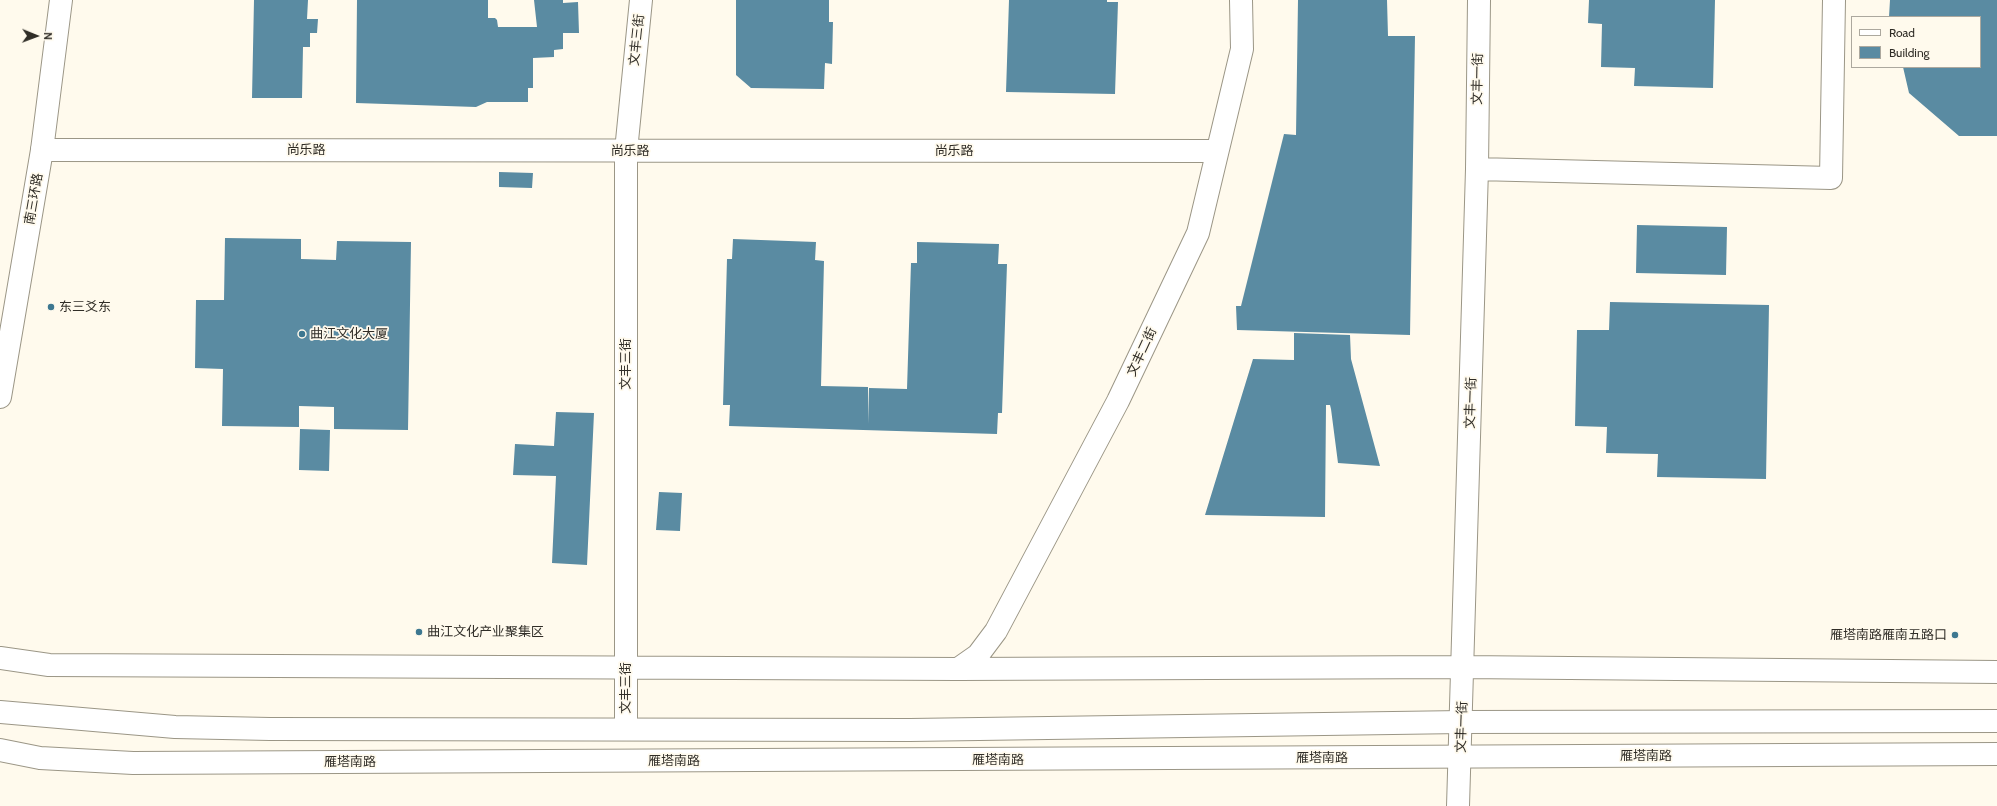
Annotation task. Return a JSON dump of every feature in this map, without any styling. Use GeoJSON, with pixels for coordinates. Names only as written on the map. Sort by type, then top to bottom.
{"type":"FeatureCollection","features":[{"type":"Feature","properties":{"kind":"main road","name":"南三环路"},"geometry":{"type":"LineString","coordinates":[[0,397],[42,150],[61,0]]}},
{"type":"Feature","properties":{"kind":"main road","name":"文丰三街"},"geometry":{"type":"LineString","coordinates":[[626,728],[626,151],[641,0]]}},
{"type":"Feature","properties":{"kind":"main road","name":"文丰二街"},"geometry":{"type":"LineString","coordinates":[[958,669],[978,655],[996,631],[1118,401],[1198,233],[1242,49],[1241,0]]}},
{"type":"Feature","properties":{"kind":"main road","name":"文丰一街"},"geometry":{"type":"LineString","coordinates":[[1458,806],[1461,758],[1477,169],[1479,0]]}},
{"type":"Feature","properties":{"kind":"main road"},"geometry":{"type":"LineString","coordinates":[[1477,169],[1831,178],[1834,0]]}},
{"type":"Feature","properties":{"kind":"main road","name":"尚乐路"},"geometry":{"type":"LineString","coordinates":[[42,150],[1217,151]]}},
{"type":"Feature","properties":{"kind":"main road"},"geometry":{"type":"LineString","coordinates":[[0,658],[49,664],[958,669],[1463,666],[1997,672]]}},
{"type":"Feature","properties":{"kind":"main road"},"geometry":{"type":"LineString","coordinates":[[0,712],[175,727],[270,729],[626,728],[910,730],[1462,722],[1997,721]]}},
{"type":"Feature","properties":{"kind":"main road","name":"雁塔南路"},"geometry":{"type":"LineString","coordinates":[[0,750],[40,758],[132,763],[1461,758],[1997,754]]}},
{"type":"Feature","properties":{"kind":"building"},"geometry":{"type":"Polygon","coordinates":[[[254,0],[308,0],[307,19],[318,19],[317,33],[310,33],[310,47],[303,47],[302,98],[252,98],[254,0]]]}},
{"type":"Feature","properties":{"kind":"building"},"geometry":{"type":"Polygon","coordinates":[[[357,0],[488,0],[488,18],[495,18],[497,20],[498,27],[537,27],[534,0],[563,0],[563,3],[578,2],[579,33],[563,33],[563,49],[554,50],[554,57],[533,58],[533,88],[528,88],[528,102],[487,102],[476,107],[356,103],[357,0]]]}},
{"type":"Feature","properties":{"kind":"building"},"geometry":{"type":"Polygon","coordinates":[[[736,0],[829,0],[829,22],[833,22],[832,64],[825,63],[824,89],[751,88],[736,75],[736,0]]]}},
{"type":"Feature","properties":{"kind":"building"},"geometry":{"type":"Polygon","coordinates":[[[1009,0],[1107,0],[1107,2],[1118,2],[1115,94],[1006,92],[1009,0]]]}},
{"type":"Feature","properties":{"kind":"building"},"geometry":{"type":"Polygon","coordinates":[[[1298,0],[1387,0],[1388,36],[1415,36],[1410,335],[1237,330],[1236,306],[1241,306],[1284,134],[1296,135],[1298,0]]]}},
{"type":"Feature","properties":{"kind":"building"},"geometry":{"type":"Polygon","coordinates":[[[1589,0],[1715,0],[1713,88],[1634,86],[1635,68],[1601,67],[1602,24],[1588,23],[1589,0]]]}},
{"type":"Feature","properties":{"kind":"building"},"geometry":{"type":"Polygon","coordinates":[[[1890,0],[1997,0],[1997,136],[1959,136],[1909,93],[1903,68],[1981,68],[1981,16],[1889,16],[1890,0]]]}},
{"type":"Feature","properties":{"kind":"building"},"geometry":{"type":"Polygon","coordinates":[[[499,172],[533,173],[532,188],[499,187],[499,172]]]}},
{"type":"Feature","properties":{"kind":"building"},"geometry":{"type":"Polygon","coordinates":[[[1637,225],[1727,227],[1726,275],[1636,273],[1637,225]]]}},
{"type":"Feature","properties":{"kind":"building","name":"曲江文化大厦"},"geometry":{"type":"Polygon","coordinates":[[[225,238],[301,239],[301,259],[336,260],[337,241],[411,242],[408,430],[334,429],[334,407],[299,406],[299,427],[222,426],[223,369],[195,368],[196,300],[224,300],[225,238]]]}},
{"type":"Feature","properties":{"kind":"building"},"geometry":{"type":"Polygon","coordinates":[[[733,239],[816,242],[815,260],[824,261],[821,386],[868,387],[868,424],[869,388],[907,389],[911,263],[917,263],[917,242],[999,244],[998,264],[1007,264],[1002,413],[998,413],[997,434],[729,426],[730,405],[723,405],[727,259],[732,259],[733,239]]]}},
{"type":"Feature","properties":{"kind":"building"},"geometry":{"type":"Polygon","coordinates":[[[1610,302],[1769,305],[1766,479],[1657,477],[1658,454],[1606,453],[1607,427],[1575,426],[1577,330],[1609,330],[1610,302]]]}},
{"type":"Feature","properties":{"kind":"building"},"geometry":{"type":"Polygon","coordinates":[[[1294,333],[1350,335],[1351,359],[1380,466],[1338,463],[1331,409],[1330,405],[1326,405],[1325,517],[1205,515],[1253,359],[1294,360],[1294,333]]]}},
{"type":"Feature","properties":{"kind":"building"},"geometry":{"type":"Polygon","coordinates":[[[556,412],[594,413],[587,565],[552,563],[556,476],[513,475],[515,444],[554,446],[556,412]]]}},
{"type":"Feature","properties":{"kind":"building"},"geometry":{"type":"Polygon","coordinates":[[[300,429],[330,430],[329,471],[299,470],[300,429]]]}},
{"type":"Feature","properties":{"kind":"building"},"geometry":{"type":"Polygon","coordinates":[[[659,492],[682,493],[680,531],[656,530],[659,492]]]}},
{"type":"Feature","properties":{"kind":"place","name":"东三爻东"},"geometry":{"type":"Point","coordinates":[51,307]}},
{"type":"Feature","properties":{"kind":"place","name":"曲江文化大厦"},"geometry":{"type":"Point","coordinates":[302,334]}},
{"type":"Feature","properties":{"kind":"place","name":"曲江文化产业聚集区"},"geometry":{"type":"Point","coordinates":[419,632]}},
{"type":"Feature","properties":{"kind":"place","name":"雁塔南路雁南五路口"},"geometry":{"type":"Point","coordinates":[1955,635]}}]}
